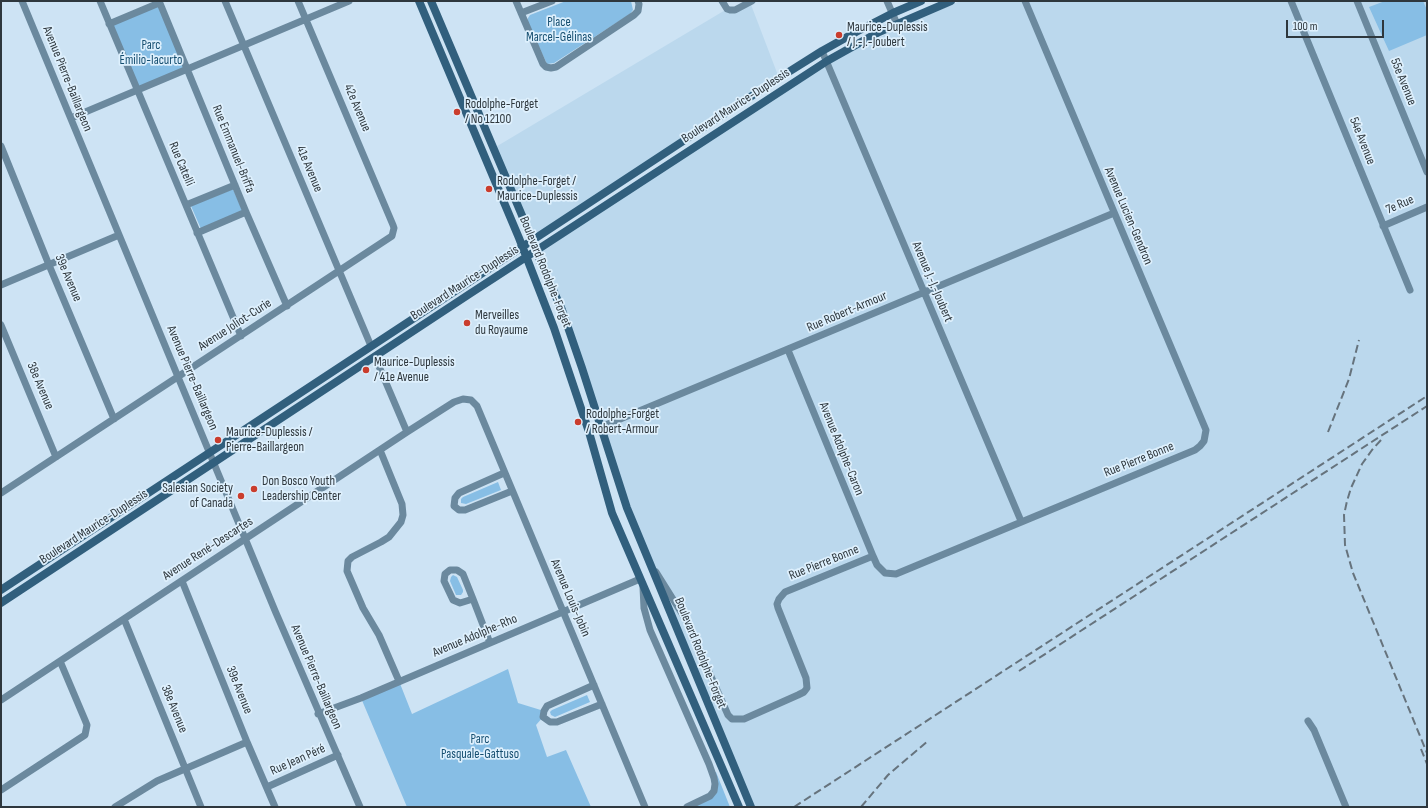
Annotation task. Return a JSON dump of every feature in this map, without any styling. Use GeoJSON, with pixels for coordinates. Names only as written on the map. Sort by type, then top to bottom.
{"type":"FeatureCollection","features":[{"type":"Feature","properties":{"kind":"street","name":"Avenue Pierre-Baillargeon"},"geometry":{"type":"LineString","coordinates":[[22,1],[318,714],[338,755],[360,807]]}},
{"type":"Feature","properties":{"kind":"street","name":"Rue Catelli"},"geometry":{"type":"LineString","coordinates":[[100,1],[241,336]]}},
{"type":"Feature","properties":{"kind":"street","name":"41e Avenue"},"geometry":{"type":"LineString","coordinates":[[225,1],[370,346]]}},
{"type":"Feature","properties":{"kind":"street","name":"42e Avenue"},"geometry":{"type":"LineString","coordinates":[[298,1],[393,225]]}},
{"type":"Feature","properties":{"kind":"street"},"geometry":{"type":"LineString","coordinates":[[71,118],[349,1]]}},
{"type":"Feature","properties":{"kind":"street","name":"Boulevard Rodolphe-Forget"},"geometry":{"type":"LineString","coordinates":[[418,1],[522,246],[554,328],[589,432],[612,513],[739,807]]}},
{"type":"Feature","properties":{"kind":"street","name":"Boulevard Rodolphe-Forget"},"geometry":{"type":"LineString","coordinates":[[431,1],[562,310],[627,508],[751,807]]}},
{"type":"Feature","properties":{"kind":"street"},"geometry":{"type":"LineString","coordinates":[[516,1],[543,64],[546,67],[551,68],[556,67],[634,15],[638,11],[638,1]]}},
{"type":"Feature","properties":{"kind":"street"},"geometry":{"type":"LineString","coordinates":[[521,13],[552,1]]}},
{"type":"Feature","properties":{"kind":"street"},"geometry":{"type":"LineString","coordinates":[[722,1],[727,9],[735,10],[752,1]]}},
{"type":"Feature","properties":{"kind":"street"},"geometry":{"type":"LineString","coordinates":[[887,1],[897,24]]}},
{"type":"Feature","properties":{"kind":"street","name":"Boulevard Maurice-Duplessis"},"geometry":{"type":"LineString","coordinates":[[1,590],[532,239],[541,235],[822,51],[893,13],[921,1]]}},
{"type":"Feature","properties":{"kind":"street","name":"Boulevard Maurice-Duplessis"},"geometry":{"type":"LineString","coordinates":[[1,603],[827,61],[897,24],[951,1]]}},
{"type":"Feature","properties":{"kind":"street","name":"Avenue Lucien-Gendron"},"geometry":{"type":"LineString","coordinates":[[1025,1],[1206,430],[1204,441]]}},
{"type":"Feature","properties":{"kind":"street","name":"54e Avenue"},"geometry":{"type":"LineString","coordinates":[[1291,1],[1410,290]]}},
{"type":"Feature","properties":{"kind":"street","name":"55e Avenue"},"geometry":{"type":"LineString","coordinates":[[1357,1],[1427,172]]}},
{"type":"Feature","properties":{"kind":"street"},"geometry":{"type":"LineString","coordinates":[[109,24],[159,2]]}},
{"type":"Feature","properties":{"kind":"street","name":"Rue Emmanuel-Briffa"},"geometry":{"type":"LineString","coordinates":[[159,2],[246,212],[287,306]]}},
{"type":"Feature","properties":{"kind":"street","name":"Avenue J.-J.-Joubert"},"geometry":{"type":"LineString","coordinates":[[822,51],[1021,521]]}},
{"type":"Feature","properties":{"kind":"street","name":"39e Avenue"},"geometry":{"type":"LineString","coordinates":[[1,146],[114,419]]}},
{"type":"Feature","properties":{"kind":"street"},"geometry":{"type":"LineString","coordinates":[[186,205],[235,185]]}},
{"type":"Feature","properties":{"kind":"street","name":"7e Rue"},"geometry":{"type":"LineString","coordinates":[[1383,226],[1427,207]]}},
{"type":"Feature","properties":{"kind":"street"},"geometry":{"type":"LineString","coordinates":[[197,233],[246,212]]}},
{"type":"Feature","properties":{"kind":"street","name":"Rue Robert-Armour"},"geometry":{"type":"LineString","coordinates":[[589,432],[1114,213]]}},
{"type":"Feature","properties":{"kind":"street","name":"Avenue Joliot-Curie"},"geometry":{"type":"LineString","coordinates":[[1,493],[389,239],[393,233],[393,225]]}},
{"type":"Feature","properties":{"kind":"street"},"geometry":{"type":"LineString","coordinates":[[1,285],[119,235]]}},
{"type":"Feature","properties":{"kind":"street","name":"38e Avenue"},"geometry":{"type":"LineString","coordinates":[[1,326],[56,457]]}},
{"type":"Feature","properties":{"kind":"street","name":"Avenue Adolphe-Caron"},"geometry":{"type":"LineString","coordinates":[[788,350],[873,556]]}},
{"type":"Feature","properties":{"kind":"street"},"geometry":{"type":"LineString","coordinates":[[375,357],[407,432]]}},
{"type":"Feature","properties":{"kind":"street","name":"Avenue René-Descartes"},"geometry":{"type":"LineString","coordinates":[[1,700],[454,402],[463,399],[471,400]]}},
{"type":"Feature","properties":{"kind":"street","name":"Avenue Louis-Jobin"},"geometry":{"type":"LineString","coordinates":[[471,400],[477,406],[645,807]]}},
{"type":"Feature","properties":{"kind":"street","name":"Rue Pierre Bonne"},"geometry":{"type":"LineString","coordinates":[[647,559],[686,620],[728,715],[732,719],[744,719],[798,695],[804,692],[807,688],[806,678],[777,604],[785,592],[873,556],[876,565],[885,573],[896,574],[1195,450],[1204,441]]}},
{"type":"Feature","properties":{"kind":"street"},"geometry":{"type":"LineString","coordinates":[[380,450],[402,504],[403,515],[401,522],[389,537],[352,557],[348,561],[347,571],[363,608],[379,635],[399,681]]}},
{"type":"Feature","properties":{"kind":"street"},"geometry":{"type":"LineString","coordinates":[[504,473],[459,493],[455,498],[454,506],[459,510],[465,510],[512,491]]}},
{"type":"Feature","properties":{"kind":"street"},"geometry":{"type":"LineString","coordinates":[[612,513],[627,508]]}},
{"type":"Feature","properties":{"kind":"street"},"geometry":{"type":"LineString","coordinates":[[473,599],[460,603],[453,600],[444,581],[445,574],[450,570],[457,570],[463,574],[473,599],[490,643]]}},
{"type":"Feature","properties":{"kind":"street","name":"39e Avenue"},"geometry":{"type":"LineString","coordinates":[[182,581],[275,807]]}},
{"type":"Feature","properties":{"kind":"street","name":"Boulevard Rodolphe-Forget"},"geometry":{"type":"LineString","coordinates":[[642,582],[644,608],[650,630],[709,764],[715,784],[714,791],[706,799],[687,807]]}},
{"type":"Feature","properties":{"kind":"street","name":"Avenue Adolphe-Rho"},"geometry":{"type":"LineString","coordinates":[[318,714],[490,643],[563,611],[642,582]]}},
{"type":"Feature","properties":{"kind":"street","name":"38e Avenue"},"geometry":{"type":"LineString","coordinates":[[124,619],[201,807]]}},
{"type":"Feature","properties":{"kind":"street"},"geometry":{"type":"LineString","coordinates":[[1,790],[85,735],[87,725],[60,661]]}},
{"type":"Feature","properties":{"kind":"street"},"geometry":{"type":"LineString","coordinates":[[594,685],[547,706],[544,711],[544,717],[550,722],[557,722],[602,704]]}},
{"type":"Feature","properties":{"kind":"street"},"geometry":{"type":"LineString","coordinates":[[1308,721],[1314,730],[1346,807]]}},
{"type":"Feature","properties":{"kind":"street"},"geometry":{"type":"LineString","coordinates":[[118,806],[157,781],[247,742]]}},
{"type":"Feature","properties":{"kind":"street","name":"Rue Jean Péré"},"geometry":{"type":"LineString","coordinates":[[267,787],[338,755]]}},
{"type":"Feature","properties":{"kind":"shaded area"},"geometry":{"type":"Polygon","coordinates":[[[960,1],[1427,1],[1427,807],[750,807],[668,607],[536,251],[827,61],[960,1]]]}},
{"type":"Feature","properties":{"kind":"shaded area"},"geometry":{"type":"Polygon","coordinates":[[[750,2],[779,78],[532,239],[494,148],[727,9],[750,2]]]}},
{"type":"Feature","properties":{"kind":"green space","name":"Place Marcel-Gélinas"},"geometry":{"type":"Polygon","coordinates":[[[566,1],[631,1],[633,10],[630,14],[554,63],[547,64],[527,21],[530,15],[566,1]]]}},
{"type":"Feature","properties":{"kind":"green space"},"geometry":{"type":"Polygon","coordinates":[[[1385,1],[1423,1],[1427,10],[1427,35],[1389,51],[1369,7],[1385,1]]]}},
{"type":"Feature","properties":{"kind":"green space","name":"Parc Émilio-Iacurto"},"geometry":{"type":"Polygon","coordinates":[[[159,3],[188,69],[137,91],[109,24],[159,3]]]}},
{"type":"Feature","properties":{"kind":"green space"},"geometry":{"type":"Polygon","coordinates":[[[233,189],[243,212],[201,229],[191,206],[233,189]]]}},
{"type":"Feature","properties":{"kind":"green space"},"geometry":{"type":"Polygon","coordinates":[[[498,482],[501,490],[466,504],[461,503],[461,499],[463,497],[498,482]]]}},
{"type":"Feature","properties":{"kind":"green space"},"geometry":{"type":"Polygon","coordinates":[[[453,575],[457,577],[463,590],[461,595],[456,595],[450,581],[453,575]]]}},
{"type":"Feature","properties":{"kind":"green space","name":"Parc Pasquale-Gattuso"},"geometry":{"type":"Polygon","coordinates":[[[508,669],[518,703],[544,711],[543,717],[536,725],[547,757],[566,750],[591,807],[407,807],[361,698],[399,681],[412,714],[508,669]]]}},
{"type":"Feature","properties":{"kind":"green space"},"geometry":{"type":"Polygon","coordinates":[[[587,695],[590,702],[555,717],[551,715],[550,712],[552,710],[587,695]]]}},
{"type":"Feature","properties":{"kind":"green space"},"geometry":{"type":"Polygon","coordinates":[[[716,772],[730,807],[686,807],[713,792],[711,773],[716,772]]]}},
{"type":"Feature","properties":{"kind":"railway"},"geometry":{"type":"LineString","coordinates":[[1328,432],[1349,379],[1359,340]]}},
{"type":"Feature","properties":{"kind":"railway"},"geometry":{"type":"LineString","coordinates":[[794,807],[1427,396]]}},
{"type":"Feature","properties":{"kind":"railway"},"geometry":{"type":"LineString","coordinates":[[1019,671],[1427,406]]}},
{"type":"Feature","properties":{"kind":"railway"},"geometry":{"type":"LineString","coordinates":[[1381,440],[1362,464],[1351,488],[1344,515],[1345,545],[1353,573],[1427,753]]}},
{"type":"Feature","properties":{"kind":"railway"},"geometry":{"type":"LineString","coordinates":[[861,807],[888,775],[929,740]]}},
{"type":"Feature","properties":{"kind":"railway"},"geometry":{"type":"LineString","coordinates":[[1421,749],[1427,764]]}},
{"type":"Feature","properties":{"kind":"place","name":"Maurice-Duplessis / J.-J.-Joubert"},"geometry":{"type":"Point","coordinates":[839,35]}},
{"type":"Feature","properties":{"kind":"place","name":"Rodolphe-Forget / No 12100"},"geometry":{"type":"Point","coordinates":[457,112]}},
{"type":"Feature","properties":{"kind":"place","name":"Rodolphe-Forget / Maurice-Duplessis"},"geometry":{"type":"Point","coordinates":[489,189]}},
{"type":"Feature","properties":{"kind":"place","name":"Merveilles du Royaume"},"geometry":{"type":"Point","coordinates":[467,323]}},
{"type":"Feature","properties":{"kind":"place","name":"Maurice-Duplessis / 41e Avenue"},"geometry":{"type":"Point","coordinates":[366,370]}},
{"type":"Feature","properties":{"kind":"place","name":"Rodolphe-Forget / Robert-Armour"},"geometry":{"type":"Point","coordinates":[578,422]}},
{"type":"Feature","properties":{"kind":"place","name":"Maurice-Duplessis / Pierre-Baillargeon"},"geometry":{"type":"Point","coordinates":[218,440]}},
{"type":"Feature","properties":{"kind":"place","name":"Don Bosco Youth Leadership Center"},"geometry":{"type":"Point","coordinates":[254,489]}},
{"type":"Feature","properties":{"kind":"place","name":"Salesian Society of Canada"},"geometry":{"type":"Point","coordinates":[241,496]}}]}
